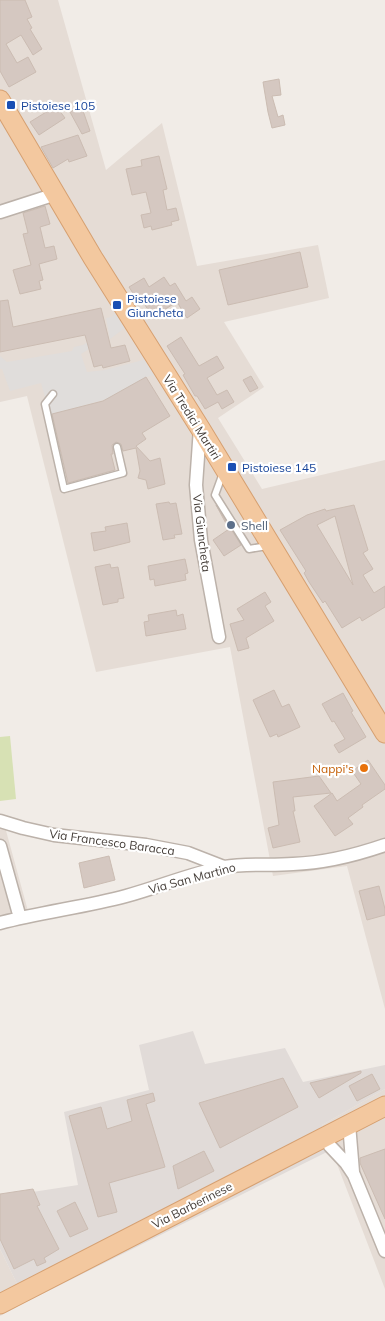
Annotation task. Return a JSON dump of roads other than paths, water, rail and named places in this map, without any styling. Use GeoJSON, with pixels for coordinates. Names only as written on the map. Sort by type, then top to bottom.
{"type":"FeatureCollection","features":[{"type":"Feature","properties":{"kind":"main road","name":"Via Tredici Martiri"},"geometry":{"type":"LineString","coordinates":[[0,100],[120,303],[200,428],[385,733]]}},
{"type":"Feature","properties":{"kind":"main road","name":"Via Barberinese"},"geometry":{"type":"LineString","coordinates":[[0,1304],[385,1106]]}},
{"type":"Feature","properties":{"kind":"street"},"geometry":{"type":"LineString","coordinates":[[0,212],[56,194]]}},
{"type":"Feature","properties":{"kind":"street","name":"Via Giuncheta"},"geometry":{"type":"LineString","coordinates":[[200,428],[196,485],[201,540],[219,637]]}},
{"type":"Feature","properties":{"kind":"street","name":"Via Francesco Baracca"},"geometry":{"type":"LineString","coordinates":[[0,821],[54,835],[146,845],[188,853],[224,867]]}},
{"type":"Feature","properties":{"kind":"street","name":"Via San Martino"},"geometry":{"type":"LineString","coordinates":[[0,923],[127,896],[224,867],[295,864],[346,856],[385,844]]}},
{"type":"Feature","properties":{"kind":"street"},"geometry":{"type":"LineString","coordinates":[[0,846],[20,918]]}},
{"type":"Feature","properties":{"kind":"street"},"geometry":{"type":"LineString","coordinates":[[349,1124],[354,1175]]}},
{"type":"Feature","properties":{"kind":"street"},"geometry":{"type":"LineString","coordinates":[[324,1136],[354,1175],[384,1246]]}},
{"type":"Feature","properties":{"kind":"lane"},"geometry":{"type":"LineString","coordinates":[[52,394],[45,404],[64,489],[123,474],[117,447]]}},
{"type":"Feature","properties":{"kind":"place","name":"Pistoiese 105"},"geometry":{"type":"Point","coordinates":[11,105]}},
{"type":"Feature","properties":{"kind":"place","name":"Pistoiese Giuncheta"},"geometry":{"type":"Point","coordinates":[117,305]}},
{"type":"Feature","properties":{"kind":"place","name":"Pistoiese 145"},"geometry":{"type":"Point","coordinates":[232,467]}},
{"type":"Feature","properties":{"kind":"place","name":"Shell"},"geometry":{"type":"Point","coordinates":[231,525]}},
{"type":"Feature","properties":{"kind":"place","name":"Nappi's"},"geometry":{"type":"Point","coordinates":[364,768]}}]}
